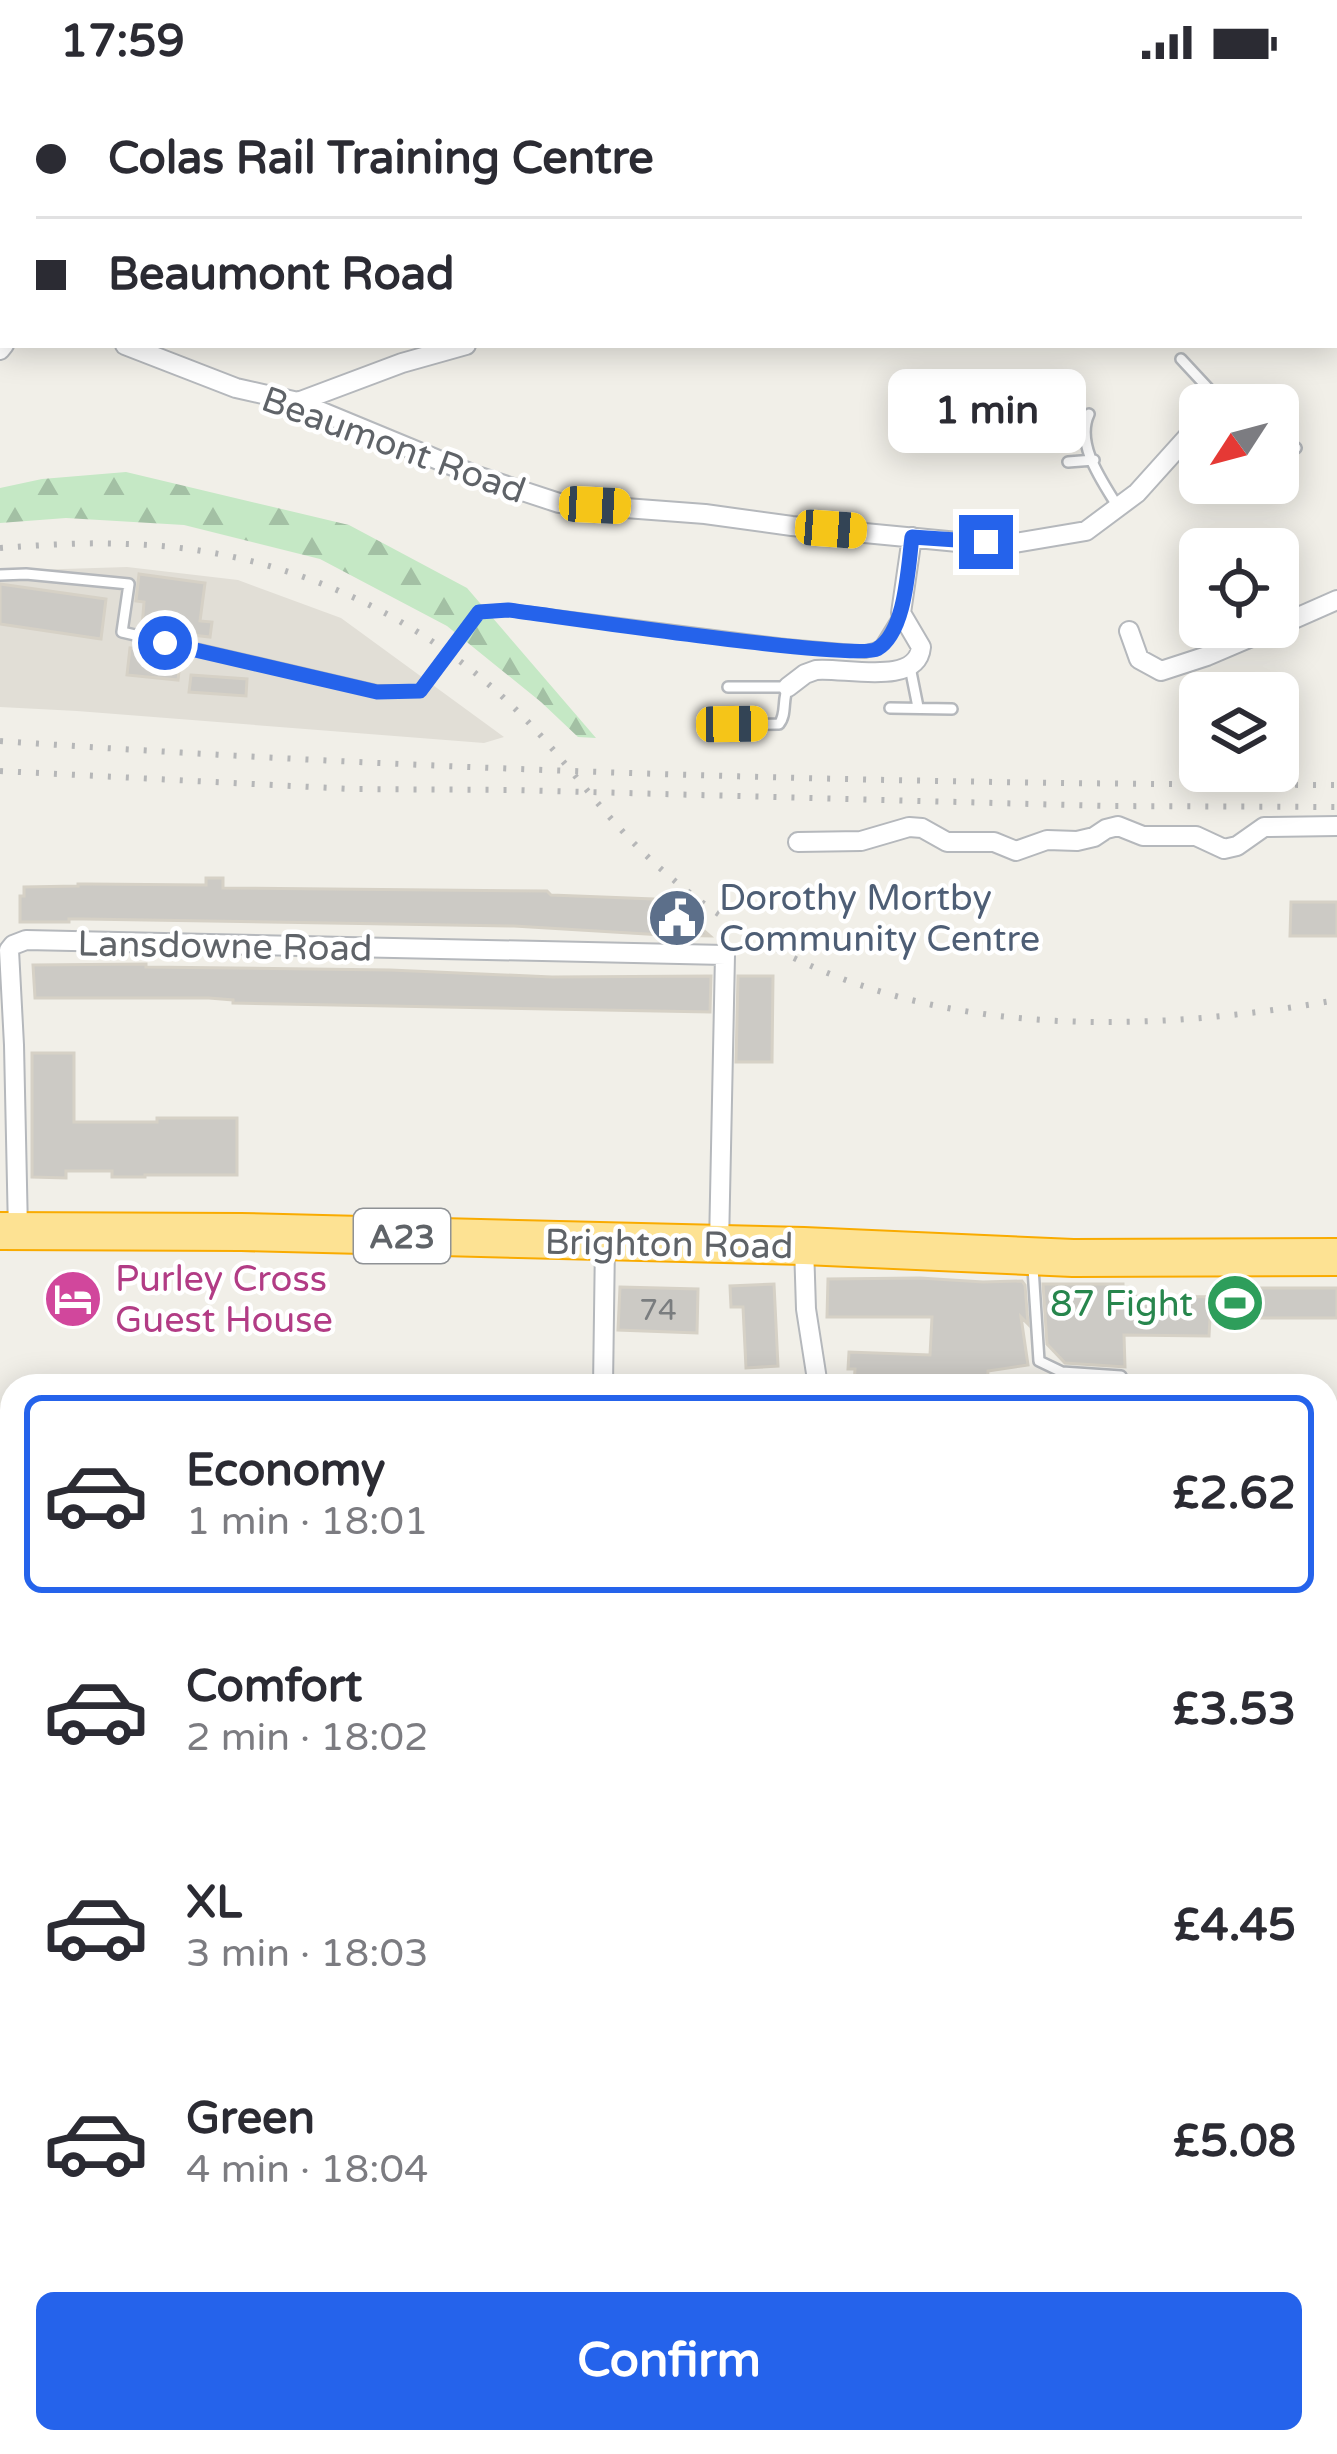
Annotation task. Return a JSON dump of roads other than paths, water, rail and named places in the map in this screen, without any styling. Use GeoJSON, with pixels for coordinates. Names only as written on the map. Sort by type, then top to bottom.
{"type":"FeatureCollection","features":[{"type":"Feature","properties":{"kind":"highway","name":"Brighton Road"},"geometry":{"type":"LineString","coordinates":[[9,1231],[241,1232],[1033,1256],[1337,1258]]}},
{"type":"Feature","properties":{"kind":"street","name":"Beaumont Road"},"geometry":{"type":"LineString","coordinates":[[132,348],[236,388],[298,402],[477,476],[560,503],[958,542],[1015,543],[1086,531],[1137,493],[1179,446]]}},
{"type":"Feature","properties":{"kind":"street"},"geometry":{"type":"LineString","coordinates":[[298,402],[455,348]]}},
{"type":"Feature","properties":{"kind":"street"},"geometry":{"type":"LineString","coordinates":[[788,687],[816,670],[893,672],[910,667],[921,656],[921,647],[901,613],[912,537]]}},
{"type":"Feature","properties":{"kind":"street"},"geometry":{"type":"LineString","coordinates":[[1299,616],[1337,600]]}},
{"type":"Feature","properties":{"kind":"street"},"geometry":{"type":"LineString","coordinates":[[1129,631],[1138,659],[1161,671],[1226,648]]}},
{"type":"Feature","properties":{"kind":"street"},"geometry":{"type":"LineString","coordinates":[[798,842],[861,841],[909,827],[947,842],[994,842],[1016,851],[1047,840],[1094,838],[1118,826],[1143,836],[1196,836],[1224,849],[1238,846],[1264,827],[1337,826]]}},
{"type":"Feature","properties":{"kind":"street","name":"Lansdowne Road"},"geometry":{"type":"LineString","coordinates":[[9,1231],[14,1045],[9,950],[19,942],[725,955],[719,1245]]}},
{"type":"Feature","properties":{"kind":"street"},"geometry":{"type":"LineString","coordinates":[[603,1374],[604,1242]]}},
{"type":"Feature","properties":{"kind":"street"},"geometry":{"type":"LineString","coordinates":[[804,1246],[806,1310],[816,1374]]}},
{"type":"Feature","properties":{"kind":"lane"},"geometry":{"type":"LineString","coordinates":[[1180,359],[1203,384]]}},
{"type":"Feature","properties":{"kind":"lane"},"geometry":{"type":"LineString","coordinates":[[1089,414],[1082,428],[1118,507]]}},
{"type":"Feature","properties":{"kind":"lane"},"geometry":{"type":"LineString","coordinates":[[1068,462],[1094,460]]}},
{"type":"Feature","properties":{"kind":"lane"},"geometry":{"type":"LineString","coordinates":[[0,575],[129,584],[122,632],[377,692],[420,691],[479,612],[508,610],[865,652],[880,647],[901,613]]}},
{"type":"Feature","properties":{"kind":"lane"},"geometry":{"type":"LineString","coordinates":[[910,667],[918,707]]}},
{"type":"Feature","properties":{"kind":"lane"},"geometry":{"type":"LineString","coordinates":[[728,687],[788,687],[779,724],[732,724]]}},
{"type":"Feature","properties":{"kind":"lane"},"geometry":{"type":"LineString","coordinates":[[890,708],[952,709]]}},
{"type":"Feature","properties":{"kind":"lane"},"geometry":{"type":"LineString","coordinates":[[1033,1256],[1039,1361],[1062,1372],[1092,1374]]}},
{"type":"Feature","properties":{"kind":"railway"},"geometry":{"type":"LineString","coordinates":[[0,548],[95,543],[184,548],[240,558],[347,594],[445,650],[490,686],[543,738],[626,835],[693,896],[807,964],[879,991],[953,1009],[1107,1022],[1261,1012],[1337,1000]]}},
{"type":"Feature","properties":{"kind":"railway"},"geometry":{"type":"LineString","coordinates":[[0,741],[668,774],[1337,785]]}},
{"type":"Feature","properties":{"kind":"railway"},"geometry":{"type":"LineString","coordinates":[[0,771],[351,789],[1337,807]]}},
{"type":"Feature","properties":{"kind":"place","name":"Dorothy Mortby Community Centre"},"geometry":{"type":"Point","coordinates":[677,918]}},
{"type":"Feature","properties":{"kind":"place","name":"Purley Cross Guest House"},"geometry":{"type":"Point","coordinates":[73,1299]}},
{"type":"Feature","properties":{"kind":"place","name":"87 Fight"},"geometry":{"type":"Point","coordinates":[1235,1303]}}]}
